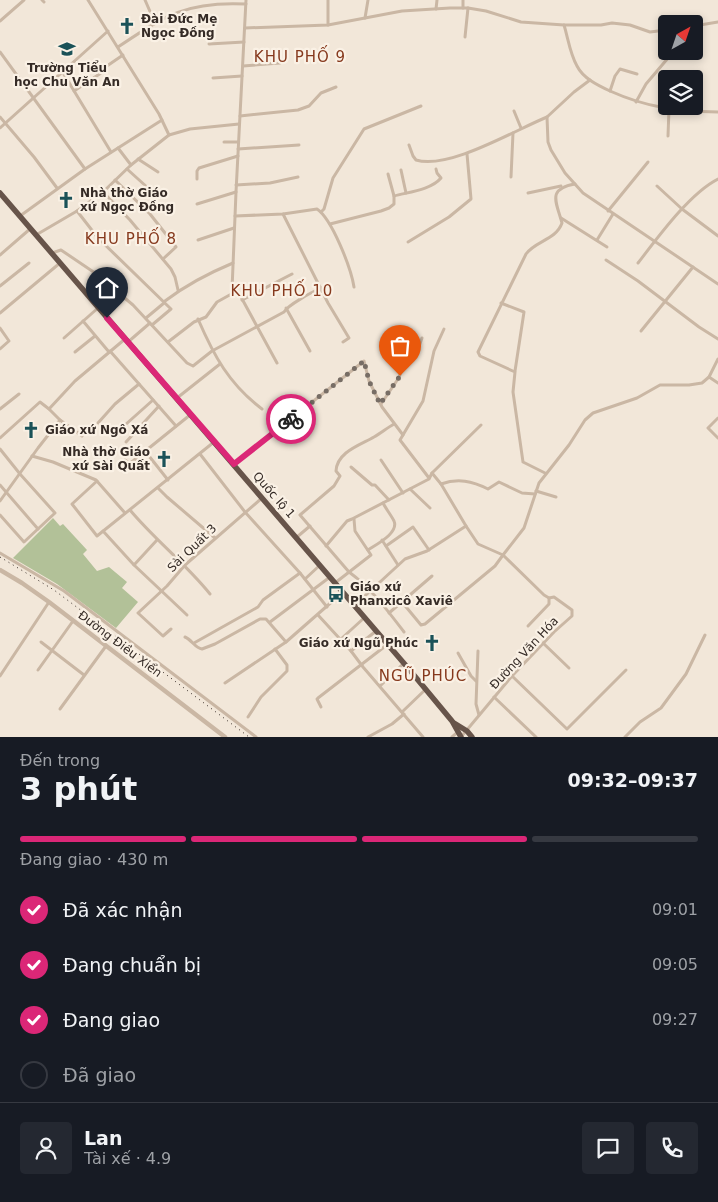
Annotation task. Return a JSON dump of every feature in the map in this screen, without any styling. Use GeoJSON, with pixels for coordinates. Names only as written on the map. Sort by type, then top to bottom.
{"type":"FeatureCollection","features":[{"type":"Feature","properties":{"kind":"highway","name":"Quốc lộ 1"},"geometry":{"type":"LineString","coordinates":[[0,193],[344,592],[462,733],[472,737]]}},
{"type":"Feature","properties":{"kind":"street"},"geometry":{"type":"LineString","coordinates":[[0,21],[24,0]]}},
{"type":"Feature","properties":{"kind":"street"},"geometry":{"type":"LineString","coordinates":[[88,0],[123,55],[169,135]]}},
{"type":"Feature","properties":{"kind":"street"},"geometry":{"type":"LineString","coordinates":[[145,0],[155,22]]}},
{"type":"Feature","properties":{"kind":"street"},"geometry":{"type":"LineString","coordinates":[[328,0],[328,24]]}},
{"type":"Feature","properties":{"kind":"street"},"geometry":{"type":"LineString","coordinates":[[366,18],[368,0]]}},
{"type":"Feature","properties":{"kind":"street"},"geometry":{"type":"LineString","coordinates":[[436,9],[437,0]]}},
{"type":"Feature","properties":{"kind":"street"},"geometry":{"type":"LineString","coordinates":[[463,0],[463,8]]}},
{"type":"Feature","properties":{"kind":"street"},"geometry":{"type":"LineString","coordinates":[[118,47],[155,22],[186,9],[203,5],[246,2],[232,290],[242,300],[277,363]]}},
{"type":"Feature","properties":{"kind":"street"},"geometry":{"type":"LineString","coordinates":[[245,28],[328,24],[402,11],[468,8],[486,11],[521,22],[564,25],[601,25],[612,23],[630,25],[650,32],[658,31]]}},
{"type":"Feature","properties":{"kind":"street"},"geometry":{"type":"LineString","coordinates":[[465,37],[468,8]]}},
{"type":"Feature","properties":{"kind":"street"},"geometry":{"type":"LineString","coordinates":[[703,24],[718,22]]}},
{"type":"Feature","properties":{"kind":"street"},"geometry":{"type":"LineString","coordinates":[[564,25],[576,65],[590,80],[636,102],[658,108]]}},
{"type":"Feature","properties":{"kind":"street"},"geometry":{"type":"LineString","coordinates":[[0,128],[108,31]]}},
{"type":"Feature","properties":{"kind":"street"},"geometry":{"type":"LineString","coordinates":[[209,44],[244,42]]}},
{"type":"Feature","properties":{"kind":"street"},"geometry":{"type":"LineString","coordinates":[[0,52],[85,169]]}},
{"type":"Feature","properties":{"kind":"street"},"geometry":{"type":"LineString","coordinates":[[74,91],[98,76],[103,72],[104,68],[123,55]]}},
{"type":"Feature","properties":{"kind":"street"},"geometry":{"type":"LineString","coordinates":[[636,102],[646,84],[666,60]]}},
{"type":"Feature","properties":{"kind":"street"},"geometry":{"type":"LineString","coordinates":[[243,66],[280,63]]}},
{"type":"Feature","properties":{"kind":"street"},"geometry":{"type":"LineString","coordinates":[[610,91],[615,76],[620,69],[637,74]]}},
{"type":"Feature","properties":{"kind":"street"},"geometry":{"type":"LineString","coordinates":[[62,71],[111,152]]}},
{"type":"Feature","properties":{"kind":"street"},"geometry":{"type":"LineString","coordinates":[[212,78],[242,76]]}},
{"type":"Feature","properties":{"kind":"street"},"geometry":{"type":"LineString","coordinates":[[409,145],[416,160],[421,161],[434,161],[467,154],[548,117],[574,92],[590,80]]}},
{"type":"Feature","properties":{"kind":"street"},"geometry":{"type":"LineString","coordinates":[[240,116],[298,110],[314,103],[321,93],[336,87]]}},
{"type":"Feature","properties":{"kind":"street"},"geometry":{"type":"LineString","coordinates":[[321,212],[324,209],[333,178],[364,129],[421,106]]}},
{"type":"Feature","properties":{"kind":"street"},"geometry":{"type":"LineString","coordinates":[[514,111],[521,128]]}},
{"type":"Feature","properties":{"kind":"street"},"geometry":{"type":"LineString","coordinates":[[703,111],[718,112]]}},
{"type":"Feature","properties":{"kind":"street"},"geometry":{"type":"LineString","coordinates":[[668,136],[669,115]]}},
{"type":"Feature","properties":{"kind":"street"},"geometry":{"type":"LineString","coordinates":[[0,117],[57,188]]}},
{"type":"Feature","properties":{"kind":"street"},"geometry":{"type":"LineString","coordinates":[[548,117],[548,142],[551,150],[560,167],[582,193],[718,284]]}},
{"type":"Feature","properties":{"kind":"street"},"geometry":{"type":"LineString","coordinates":[[20,216],[85,169],[162,120]]}},
{"type":"Feature","properties":{"kind":"street"},"geometry":{"type":"LineString","coordinates":[[36,235],[77,211],[103,192],[131,165],[169,135],[190,129],[239,124]]}},
{"type":"Feature","properties":{"kind":"street"},"geometry":{"type":"LineString","coordinates":[[512,177],[513,133]]}},
{"type":"Feature","properties":{"kind":"street"},"geometry":{"type":"LineString","coordinates":[[224,142],[238,142]]}},
{"type":"Feature","properties":{"kind":"street"},"geometry":{"type":"LineString","coordinates":[[238,149],[299,146]]}},
{"type":"Feature","properties":{"kind":"street"},"geometry":{"type":"LineString","coordinates":[[118,148],[131,165]]}},
{"type":"Feature","properties":{"kind":"street"},"geometry":{"type":"LineString","coordinates":[[408,242],[449,217],[471,199],[467,154]]}},
{"type":"Feature","properties":{"kind":"street"},"geometry":{"type":"LineString","coordinates":[[197,179],[199,168],[238,156]]}},
{"type":"Feature","properties":{"kind":"street"},"geometry":{"type":"LineString","coordinates":[[138,159],[158,172]]}},
{"type":"Feature","properties":{"kind":"street"},"geometry":{"type":"LineString","coordinates":[[608,211],[648,162]]}},
{"type":"Feature","properties":{"kind":"street"},"geometry":{"type":"LineString","coordinates":[[127,169],[148,188]]}},
{"type":"Feature","properties":{"kind":"street"},"geometry":{"type":"LineString","coordinates":[[394,196],[427,187],[439,181],[441,178],[436,169]]}},
{"type":"Feature","properties":{"kind":"street"},"geometry":{"type":"LineString","coordinates":[[401,170],[406,193]]}},
{"type":"Feature","properties":{"kind":"street"},"geometry":{"type":"LineString","coordinates":[[330,224],[389,208],[394,204],[394,196],[388,174]]}},
{"type":"Feature","properties":{"kind":"street"},"geometry":{"type":"LineString","coordinates":[[236,185],[270,183],[298,177]]}},
{"type":"Feature","properties":{"kind":"street"},"geometry":{"type":"LineString","coordinates":[[638,263],[682,210],[711,182],[718,179]]}},
{"type":"Feature","properties":{"kind":"street"},"geometry":{"type":"LineString","coordinates":[[115,180],[150,214],[176,247],[163,259]]}},
{"type":"Feature","properties":{"kind":"street"},"geometry":{"type":"LineString","coordinates":[[528,193],[575,184]]}},
{"type":"Feature","properties":{"kind":"street"},"geometry":{"type":"LineString","coordinates":[[515,372],[478,354],[479,349],[526,254],[531,247],[556,232],[562,223],[556,194],[562,186]]}},
{"type":"Feature","properties":{"kind":"street"},"geometry":{"type":"LineString","coordinates":[[657,186],[682,210],[718,236]]}},
{"type":"Feature","properties":{"kind":"street"},"geometry":{"type":"LineString","coordinates":[[103,192],[163,259],[175,277],[178,290]]}},
{"type":"Feature","properties":{"kind":"street"},"geometry":{"type":"LineString","coordinates":[[197,204],[236,192]]}},
{"type":"Feature","properties":{"kind":"street"},"geometry":{"type":"LineString","coordinates":[[235,216],[283,214],[317,209],[330,224],[349,265],[354,286]]}},
{"type":"Feature","properties":{"kind":"street"},"geometry":{"type":"LineString","coordinates":[[49,409],[75,381],[110,352],[172,309],[98,238],[77,211]]}},
{"type":"Feature","properties":{"kind":"street"},"geometry":{"type":"LineString","coordinates":[[283,214],[349,338],[343,342]]}},
{"type":"Feature","properties":{"kind":"street"},"geometry":{"type":"LineString","coordinates":[[597,240],[613,214]]}},
{"type":"Feature","properties":{"kind":"street"},"geometry":{"type":"LineString","coordinates":[[560,218],[608,246]]}},
{"type":"Feature","properties":{"kind":"street"},"geometry":{"type":"LineString","coordinates":[[198,240],[234,228]]}},
{"type":"Feature","properties":{"kind":"street"},"geometry":{"type":"LineString","coordinates":[[0,255],[30,229]]}},
{"type":"Feature","properties":{"kind":"street"},"geometry":{"type":"LineString","coordinates":[[51,253],[61,250],[95,273],[146,318],[187,363],[193,366],[212,351],[284,312],[286,308],[301,300],[307,294],[321,288]]}},
{"type":"Feature","properties":{"kind":"street"},"geometry":{"type":"LineString","coordinates":[[606,260],[718,339]]}},
{"type":"Feature","properties":{"kind":"street"},"geometry":{"type":"LineString","coordinates":[[0,286],[28,262]]}},
{"type":"Feature","properties":{"kind":"street"},"geometry":{"type":"LineString","coordinates":[[0,313],[60,263]]}},
{"type":"Feature","properties":{"kind":"street"},"geometry":{"type":"LineString","coordinates":[[146,318],[178,290],[207,274],[233,263]]}},
{"type":"Feature","properties":{"kind":"street"},"geometry":{"type":"LineString","coordinates":[[641,330],[693,267]]}},
{"type":"Feature","properties":{"kind":"street"},"geometry":{"type":"LineString","coordinates":[[242,300],[292,274]]}},
{"type":"Feature","properties":{"kind":"street"},"geometry":{"type":"LineString","coordinates":[[0,278],[4,282]]}},
{"type":"Feature","properties":{"kind":"street"},"geometry":{"type":"LineString","coordinates":[[168,342],[198,319],[206,316],[217,302],[235,292]]}},
{"type":"Feature","properties":{"kind":"street"},"geometry":{"type":"LineString","coordinates":[[501,303],[524,312],[513,392],[523,462],[545,473]]}},
{"type":"Feature","properties":{"kind":"street"},"geometry":{"type":"LineString","coordinates":[[64,338],[98,308]]}},
{"type":"Feature","properties":{"kind":"street"},"geometry":{"type":"LineString","coordinates":[[286,308],[310,351]]}},
{"type":"Feature","properties":{"kind":"street"},"geometry":{"type":"LineString","coordinates":[[198,319],[220,364],[241,391],[262,409]]}},
{"type":"Feature","properties":{"kind":"street"},"geometry":{"type":"LineString","coordinates":[[84,321],[95,336],[176,426]]}},
{"type":"Feature","properties":{"kind":"street"},"geometry":{"type":"LineString","coordinates":[[0,328],[9,342],[0,349]]}},
{"type":"Feature","properties":{"kind":"street"},"geometry":{"type":"LineString","coordinates":[[429,479],[400,440],[423,401],[434,351],[444,329]]}},
{"type":"Feature","properties":{"kind":"street"},"geometry":{"type":"LineString","coordinates":[[75,352],[95,336]]}},
{"type":"Feature","properties":{"kind":"street"},"geometry":{"type":"LineString","coordinates":[[380,404],[398,379],[404,366],[418,350],[422,338]]}},
{"type":"Feature","properties":{"kind":"street"},"geometry":{"type":"LineString","coordinates":[[402,602],[421,625],[425,624],[495,566],[524,528],[535,493],[545,473],[569,446],[580,425],[593,413],[637,398],[660,385],[702,382],[709,377],[718,359]]}},
{"type":"Feature","properties":{"kind":"street"},"geometry":{"type":"LineString","coordinates":[[234,464],[364,361],[369,381],[380,404],[403,435]]}},
{"type":"Feature","properties":{"kind":"street"},"geometry":{"type":"LineString","coordinates":[[177,398],[220,364]]}},
{"type":"Feature","properties":{"kind":"street"},"geometry":{"type":"LineString","coordinates":[[709,377],[718,383]]}},
{"type":"Feature","properties":{"kind":"street"},"geometry":{"type":"LineString","coordinates":[[98,423],[115,404],[139,384]]}},
{"type":"Feature","properties":{"kind":"street"},"geometry":{"type":"LineString","coordinates":[[0,409],[19,394]]}},
{"type":"Feature","properties":{"kind":"street"},"geometry":{"type":"LineString","coordinates":[[125,425],[153,400]]}},
{"type":"Feature","properties":{"kind":"street"},"geometry":{"type":"LineString","coordinates":[[0,438],[38,403],[42,402],[60,420],[82,436]]}},
{"type":"Feature","properties":{"kind":"street"},"geometry":{"type":"LineString","coordinates":[[126,442],[159,406]]}},
{"type":"Feature","properties":{"kind":"street"},"geometry":{"type":"LineString","coordinates":[[125,460],[131,462],[191,414]]}},
{"type":"Feature","properties":{"kind":"street"},"geometry":{"type":"LineString","coordinates":[[718,418],[708,428],[718,438]]}},
{"type":"Feature","properties":{"kind":"street"},"geometry":{"type":"LineString","coordinates":[[0,501],[60,420]]}},
{"type":"Feature","properties":{"kind":"street"},"geometry":{"type":"LineString","coordinates":[[394,424],[376,436],[357,444],[339,461],[336,469],[340,476],[336,484],[300,515],[349,572],[370,591],[404,632]]}},
{"type":"Feature","properties":{"kind":"street"},"geometry":{"type":"LineString","coordinates":[[326,546],[347,521],[429,479],[432,472],[481,425]]}},
{"type":"Feature","properties":{"kind":"street"},"geometry":{"type":"LineString","coordinates":[[97,481],[72,504],[97,536],[214,442]]}},
{"type":"Feature","properties":{"kind":"street"},"geometry":{"type":"LineString","coordinates":[[0,449],[55,512],[24,542],[0,515]]}},
{"type":"Feature","properties":{"kind":"street"},"geometry":{"type":"LineString","coordinates":[[145,451],[168,480]]}},
{"type":"Feature","properties":{"kind":"street"},"geometry":{"type":"LineString","coordinates":[[200,454],[245,512],[300,572],[327,607]]}},
{"type":"Feature","properties":{"kind":"street"},"geometry":{"type":"LineString","coordinates":[[32,456],[54,462],[97,481],[125,513]]}},
{"type":"Feature","properties":{"kind":"street"},"geometry":{"type":"LineString","coordinates":[[381,460],[403,493]]}},
{"type":"Feature","properties":{"kind":"street"},"geometry":{"type":"LineString","coordinates":[[351,467],[372,485],[375,485],[389,500]]}},
{"type":"Feature","properties":{"kind":"street"},"geometry":{"type":"LineString","coordinates":[[432,472],[478,544],[503,555]]}},
{"type":"Feature","properties":{"kind":"street"},"geometry":{"type":"LineString","coordinates":[[441,484],[452,480],[472,482],[488,489],[499,482],[522,493],[535,493],[556,497]]}},
{"type":"Feature","properties":{"kind":"street"},"geometry":{"type":"LineString","coordinates":[[0,485],[38,529]]}},
{"type":"Feature","properties":{"kind":"street"},"geometry":{"type":"LineString","coordinates":[[158,488],[215,538]]}},
{"type":"Feature","properties":{"kind":"street"},"geometry":{"type":"LineString","coordinates":[[410,489],[430,508]]}},
{"type":"Feature","properties":{"kind":"street","name":"Sài Quất 3"},"geometry":{"type":"LineString","coordinates":[[171,629],[162,636],[138,614],[184,565],[262,497]]}},
{"type":"Feature","properties":{"kind":"street"},"geometry":{"type":"LineString","coordinates":[[368,550],[394,529],[394,522],[383,503]]}},
{"type":"Feature","properties":{"kind":"street"},"geometry":{"type":"LineString","coordinates":[[130,510],[210,594]]}},
{"type":"Feature","properties":{"kind":"street"},"geometry":{"type":"LineString","coordinates":[[335,583],[371,555],[355,531],[354,518]]}},
{"type":"Feature","properties":{"kind":"street"},"geometry":{"type":"LineString","coordinates":[[297,538],[310,526]]}},
{"type":"Feature","properties":{"kind":"street"},"geometry":{"type":"LineString","coordinates":[[355,606],[405,559],[429,550],[466,526]]}},
{"type":"Feature","properties":{"kind":"street"},"geometry":{"type":"LineString","coordinates":[[386,546],[413,527],[429,550]]}},
{"type":"Feature","properties":{"kind":"street"},"geometry":{"type":"LineString","coordinates":[[104,532],[134,565],[187,615]]}},
{"type":"Feature","properties":{"kind":"street"},"geometry":{"type":"LineString","coordinates":[[389,534],[393,541]]}},
{"type":"Feature","properties":{"kind":"street"},"geometry":{"type":"LineString","coordinates":[[134,565],[157,540]]}},
{"type":"Feature","properties":{"kind":"street"},"geometry":{"type":"LineString","coordinates":[[382,540],[398,565]]}},
{"type":"Feature","properties":{"kind":"street"},"geometry":{"type":"LineString","coordinates":[[0,553],[64,592],[256,737]]}},
{"type":"Feature","properties":{"kind":"street","name":"Đường Văn Hóa"},"geometry":{"type":"LineString","coordinates":[[452,737],[462,733],[480,716],[512,676],[573,613],[569,607],[556,598],[544,595],[503,555]]}},
{"type":"Feature","properties":{"kind":"street"},"geometry":{"type":"LineString","coordinates":[[304,579],[320,565]]}},
{"type":"Feature","properties":{"kind":"street","name":"Đường Điều Xiển"},"geometry":{"type":"LineString","coordinates":[[0,570],[49,602],[225,737]]}},
{"type":"Feature","properties":{"kind":"street"},"geometry":{"type":"LineString","coordinates":[[194,643],[258,607],[262,600],[300,572]]}},
{"type":"Feature","properties":{"kind":"street"},"geometry":{"type":"LineString","coordinates":[[389,613],[432,576]]}},
{"type":"Feature","properties":{"kind":"street"},"geometry":{"type":"LineString","coordinates":[[270,622],[330,577]]}},
{"type":"Feature","properties":{"kind":"street"},"geometry":{"type":"LineString","coordinates":[[225,683],[286,642],[344,592]]}},
{"type":"Feature","properties":{"kind":"street"},"geometry":{"type":"LineString","coordinates":[[528,626],[549,604],[550,598]]}},
{"type":"Feature","properties":{"kind":"street"},"geometry":{"type":"LineString","coordinates":[[0,676],[49,602]]}},
{"type":"Feature","properties":{"kind":"street"},"geometry":{"type":"LineString","coordinates":[[318,615],[352,651],[361,665],[423,737]]}},
{"type":"Feature","properties":{"kind":"street"},"geometry":{"type":"LineString","coordinates":[[185,637],[202,650],[260,618],[270,622],[286,642]]}},
{"type":"Feature","properties":{"kind":"street"},"geometry":{"type":"LineString","coordinates":[[341,640],[365,618]]}},
{"type":"Feature","properties":{"kind":"street"},"geometry":{"type":"LineString","coordinates":[[38,670],[73,621]]}},
{"type":"Feature","properties":{"kind":"street"},"geometry":{"type":"LineString","coordinates":[[352,651],[376,631]]}},
{"type":"Feature","properties":{"kind":"street"},"geometry":{"type":"LineString","coordinates":[[624,737],[640,722],[661,708],[686,674],[704,635]]}},
{"type":"Feature","properties":{"kind":"street"},"geometry":{"type":"LineString","coordinates":[[41,642],[84,676]]}},
{"type":"Feature","properties":{"kind":"street"},"geometry":{"type":"LineString","coordinates":[[544,643],[568,668]]}},
{"type":"Feature","properties":{"kind":"street"},"geometry":{"type":"LineString","coordinates":[[321,707],[317,700],[318,698],[388,644]]}},
{"type":"Feature","properties":{"kind":"street"},"geometry":{"type":"LineString","coordinates":[[60,709],[106,646]]}},
{"type":"Feature","properties":{"kind":"street"},"geometry":{"type":"LineString","coordinates":[[248,717],[261,697],[287,671],[287,665],[276,649]]}},
{"type":"Feature","properties":{"kind":"street"},"geometry":{"type":"LineString","coordinates":[[478,651],[476,704],[480,716]]}},
{"type":"Feature","properties":{"kind":"street"},"geometry":{"type":"LineString","coordinates":[[458,653],[471,676],[477,682]]}},
{"type":"Feature","properties":{"kind":"street"},"geometry":{"type":"LineString","coordinates":[[380,686],[404,663]]}},
{"type":"Feature","properties":{"kind":"street"},"geometry":{"type":"LineString","coordinates":[[512,676],[567,729],[626,670]]}},
{"type":"Feature","properties":{"kind":"street"},"geometry":{"type":"LineString","coordinates":[[368,737],[392,724],[426,689]]}},
{"type":"Feature","properties":{"kind":"street"},"geometry":{"type":"LineString","coordinates":[[494,697],[536,737]]}},
{"type":"Feature","properties":{"kind":"green space"},"geometry":{"type":"Polygon","coordinates":[[[53,518],[60,526],[63,524],[87,550],[83,554],[97,571],[109,567],[127,582],[122,588],[138,602],[116,628],[57,584],[13,558],[53,518]]]}},
{"type":"Feature","properties":{"kind":"railway"},"geometry":{"type":"LineString","coordinates":[[0,557],[54,590],[249,737]]}},
{"type":"Feature","properties":{"kind":"way so far"},"geometry":{"type":"LineString","coordinates":[[291,419],[364,361],[366,362],[369,381],[380,404],[400,376]]}},
{"type":"Feature","properties":{"kind":"place","name":"Đài Đức Mẹ Ngọc Đồng"},"geometry":{"type":"Point","coordinates":[127,26]}},
{"type":"Feature","properties":{"kind":"place","name":"Trường Tiểu học Chu Văn An"},"geometry":{"type":"Point","coordinates":[67,49]}},
{"type":"Feature","properties":{"kind":"place","name":"Nhà thờ Giáo xứ Ngọc Đồng"},"geometry":{"type":"Point","coordinates":[66,200]}},
{"type":"Feature","properties":{"kind":"place","name":"Giáo xứ Ngô Xá"},"geometry":{"type":"Point","coordinates":[31,430]}},
{"type":"Feature","properties":{"kind":"place","name":"Nhà thờ Giáo xứ Sài Quất"},"geometry":{"type":"Point","coordinates":[164,459]}},
{"type":"Feature","properties":{"kind":"place","name":"Giáo xứ Phanxicô Xaviê"},"geometry":{"type":"Point","coordinates":[336,594]}},
{"type":"Feature","properties":{"kind":"place","name":"Giáo xứ Ngũ Phúc"},"geometry":{"type":"Point","coordinates":[432,643]}},
{"type":"Feature","properties":{"kind":"district","name":"KHU PHỐ 9"},"geometry":{"type":"Point","coordinates":[300,57]}},
{"type":"Feature","properties":{"kind":"district","name":"KHU PHỐ 8"},"geometry":{"type":"Point","coordinates":[131,239]}},
{"type":"Feature","properties":{"kind":"district","name":"KHU PHỐ 10"},"geometry":{"type":"Point","coordinates":[282,291]}},
{"type":"Feature","properties":{"kind":"district","name":"NGŨ PHÚC"},"geometry":{"type":"Point","coordinates":[423,676]}},
{"type":"Feature","properties":{"kind":"route"},"geometry":{"type":"LineString","coordinates":[[107,318],[234,464],[291,419]]}}]}
